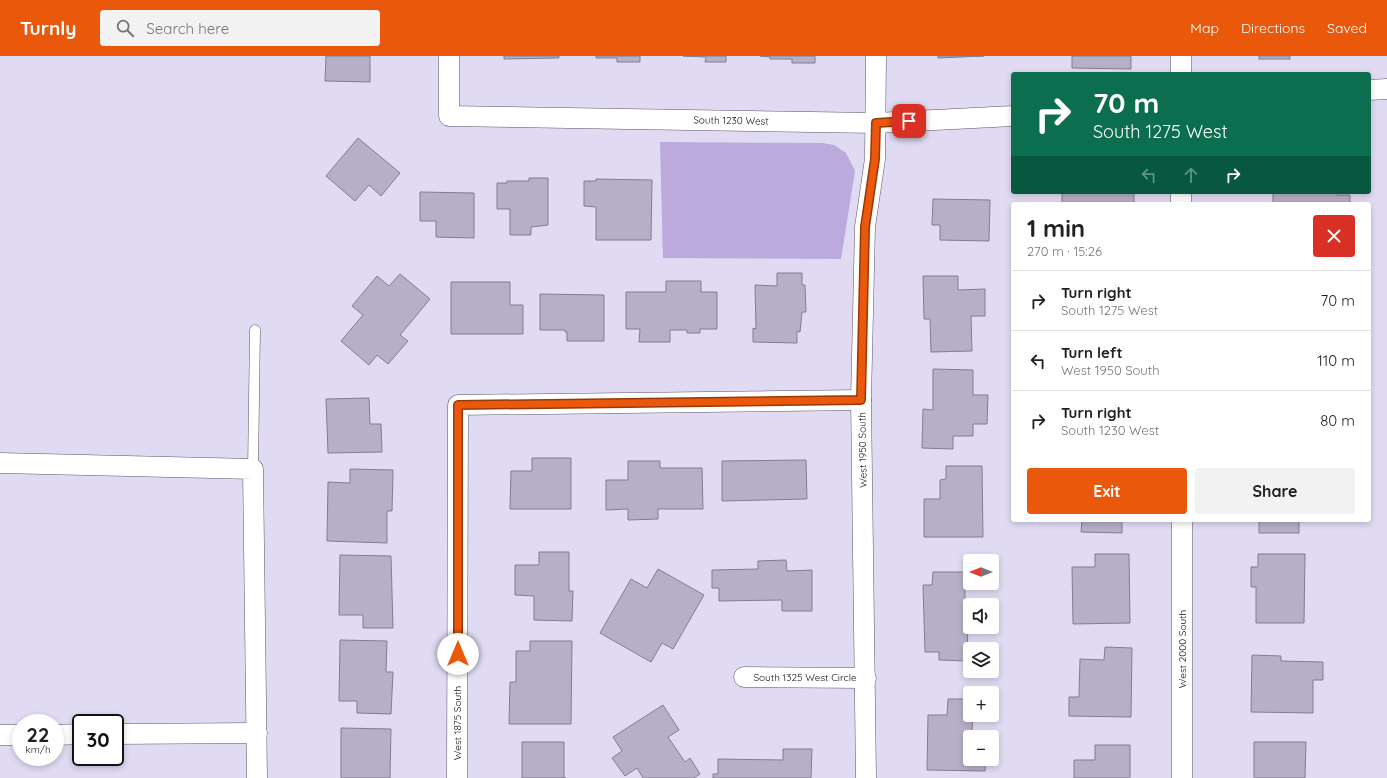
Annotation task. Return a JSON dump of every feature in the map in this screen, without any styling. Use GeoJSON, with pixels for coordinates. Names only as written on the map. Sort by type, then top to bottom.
{"type":"FeatureCollection","features":[{"type":"Feature","properties":{"kind":"street","name":"South 1230 West"},"geometry":{"type":"LineString","coordinates":[[449,56],[449,116],[876,123],[1011,116]]}},
{"type":"Feature","properties":{"kind":"street","name":"West 1950 South"},"geometry":{"type":"LineString","coordinates":[[866,778],[866,678],[861,400],[865,227],[875,159],[876,56]]}},
{"type":"Feature","properties":{"kind":"street"},"geometry":{"type":"LineString","coordinates":[[1181,56],[1181,72]]}},
{"type":"Feature","properties":{"kind":"street"},"geometry":{"type":"LineString","coordinates":[[1371,90],[1387,89]]}},
{"type":"Feature","properties":{"kind":"street","name":"West 1875 South"},"geometry":{"type":"LineString","coordinates":[[457,778],[458,405],[861,400]]}},
{"type":"Feature","properties":{"kind":"street"},"geometry":{"type":"LineString","coordinates":[[0,463],[253,469],[258,778]]}},
{"type":"Feature","properties":{"kind":"street","name":"West 2000 South"},"geometry":{"type":"LineString","coordinates":[[1182,522],[1182,778]]}},
{"type":"Feature","properties":{"kind":"street","name":"South 1325 West Circle"},"geometry":{"type":"LineString","coordinates":[[744,677],[866,678]]}},
{"type":"Feature","properties":{"kind":"street"},"geometry":{"type":"LineString","coordinates":[[124,734],[257,733]]}},
{"type":"Feature","properties":{"kind":"street"},"geometry":{"type":"LineString","coordinates":[[0,735],[12,735]]}},
{"type":"Feature","properties":{"kind":"lane"},"geometry":{"type":"LineString","coordinates":[[253,469],[255,330]]}},
{"type":"Feature","properties":{"kind":"shaded area"},"geometry":{"type":"Polygon","coordinates":[[[660,142],[823,143],[834,145],[846,153],[855,171],[841,259],[663,258],[660,142]]]}},
{"type":"Feature","properties":{"kind":"building"},"geometry":{"type":"Polygon","coordinates":[[[326,56],[370,56],[370,82],[325,81],[326,56]]]}},
{"type":"Feature","properties":{"kind":"building"},"geometry":{"type":"Polygon","coordinates":[[[504,56],[559,56],[559,58],[504,59],[504,56]]]}},
{"type":"Feature","properties":{"kind":"building"},"geometry":{"type":"Polygon","coordinates":[[[596,56],[640,56],[640,62],[617,62],[617,58],[596,58],[596,56]]]}},
{"type":"Feature","properties":{"kind":"building"},"geometry":{"type":"Polygon","coordinates":[[[683,56],[726,56],[726,62],[705,62],[706,57],[683,56]]]}},
{"type":"Feature","properties":{"kind":"building"},"geometry":{"type":"Polygon","coordinates":[[[760,56],[815,56],[815,63],[792,63],[792,59],[770,59],[770,57],[760,56]]]}},
{"type":"Feature","properties":{"kind":"building"},"geometry":{"type":"Polygon","coordinates":[[[938,56],[984,56],[938,58],[938,56]]]}},
{"type":"Feature","properties":{"kind":"building"},"geometry":{"type":"Polygon","coordinates":[[[1072,56],[1131,56],[1131,69],[1072,68],[1072,56]]]}},
{"type":"Feature","properties":{"kind":"building"},"geometry":{"type":"Polygon","coordinates":[[[1259,56],[1290,56],[1290,59],[1259,59],[1259,56]]]}},
{"type":"Feature","properties":{"kind":"building"},"geometry":{"type":"Polygon","coordinates":[[[358,138],[400,173],[381,196],[369,185],[355,201],[326,176],[358,138]]]}},
{"type":"Feature","properties":{"kind":"building"},"geometry":{"type":"Polygon","coordinates":[[[529,178],[548,178],[548,225],[531,227],[531,235],[510,235],[510,209],[497,209],[497,183],[507,183],[507,181],[529,181],[529,178]]]}},
{"type":"Feature","properties":{"kind":"building"},"geometry":{"type":"Polygon","coordinates":[[[596,179],[652,180],[651,240],[596,240],[596,207],[584,206],[584,181],[596,181],[596,179]]]}},
{"type":"Feature","properties":{"kind":"building"},"geometry":{"type":"Polygon","coordinates":[[[420,192],[474,193],[474,238],[436,237],[436,221],[420,221],[420,192]]]}},
{"type":"Feature","properties":{"kind":"building"},"geometry":{"type":"Polygon","coordinates":[[[1062,194],[1134,194],[1134,202],[1062,202],[1062,194]]]}},
{"type":"Feature","properties":{"kind":"building"},"geometry":{"type":"Polygon","coordinates":[[[1273,194],[1350,195],[1350,202],[1273,202],[1273,194]]]}},
{"type":"Feature","properties":{"kind":"building"},"geometry":{"type":"Polygon","coordinates":[[[933,199],[990,200],[989,241],[940,240],[940,225],[932,225],[933,199]]]}},
{"type":"Feature","properties":{"kind":"building"},"geometry":{"type":"Polygon","coordinates":[[[777,273],[802,273],[802,285],[805,285],[806,312],[802,312],[800,332],[797,331],[797,343],[753,342],[753,328],[756,329],[755,285],[777,286],[777,273]]]}},
{"type":"Feature","properties":{"kind":"building"},"geometry":{"type":"Polygon","coordinates":[[[400,274],[430,299],[400,335],[408,341],[388,364],[377,355],[369,365],[341,341],[363,315],[352,306],[377,276],[389,286],[400,274]]]}},
{"type":"Feature","properties":{"kind":"building"},"geometry":{"type":"Polygon","coordinates":[[[923,276],[958,276],[958,290],[985,289],[985,316],[971,316],[972,351],[931,352],[930,319],[924,319],[923,276]]]}},
{"type":"Feature","properties":{"kind":"building"},"geometry":{"type":"Polygon","coordinates":[[[666,281],[701,281],[701,292],[717,292],[717,329],[700,329],[700,333],[687,333],[687,330],[670,330],[670,342],[639,342],[640,329],[626,329],[626,292],[666,292],[666,281]]]}},
{"type":"Feature","properties":{"kind":"building"},"geometry":{"type":"Polygon","coordinates":[[[451,282],[510,282],[510,305],[523,305],[523,334],[451,334],[451,282]]]}},
{"type":"Feature","properties":{"kind":"building"},"geometry":{"type":"Polygon","coordinates":[[[540,294],[604,295],[604,341],[567,341],[567,332],[565,332],[565,330],[540,330],[540,294]]]}},
{"type":"Feature","properties":{"kind":"building"},"geometry":{"type":"Polygon","coordinates":[[[933,369],[973,370],[973,395],[988,395],[987,424],[973,424],[973,436],[953,436],[953,449],[922,448],[923,409],[933,410],[933,369]]]}},
{"type":"Feature","properties":{"kind":"building"},"geometry":{"type":"Polygon","coordinates":[[[369,398],[370,424],[381,424],[382,452],[328,453],[326,399],[369,398]]]}},
{"type":"Feature","properties":{"kind":"building"},"geometry":{"type":"Polygon","coordinates":[[[532,458],[571,458],[571,509],[510,509],[511,471],[532,471],[532,458]]]}},
{"type":"Feature","properties":{"kind":"building"},"geometry":{"type":"Polygon","coordinates":[[[806,460],[807,499],[722,501],[722,461],[806,460]]]}},
{"type":"Feature","properties":{"kind":"building"},"geometry":{"type":"Polygon","coordinates":[[[628,461],[660,461],[660,468],[702,468],[703,509],[658,509],[658,519],[628,520],[628,509],[606,510],[606,480],[628,480],[628,461]]]}},
{"type":"Feature","properties":{"kind":"building"},"geometry":{"type":"Polygon","coordinates":[[[946,466],[982,466],[983,537],[924,537],[924,499],[940,499],[940,480],[946,479],[946,466]]]}},
{"type":"Feature","properties":{"kind":"building"},"geometry":{"type":"Polygon","coordinates":[[[350,469],[393,470],[392,511],[387,511],[387,543],[327,541],[328,482],[350,483],[350,469]]]}},
{"type":"Feature","properties":{"kind":"building"},"geometry":{"type":"Polygon","coordinates":[[[1082,522],[1122,522],[1122,533],[1081,532],[1082,522]]]}},
{"type":"Feature","properties":{"kind":"building"},"geometry":{"type":"Polygon","coordinates":[[[1259,522],[1299,522],[1299,533],[1259,533],[1259,522]]]}},
{"type":"Feature","properties":{"kind":"building"},"geometry":{"type":"Polygon","coordinates":[[[539,552],[569,552],[569,591],[573,591],[572,621],[534,620],[534,596],[515,595],[515,565],[539,565],[539,552]]]}},
{"type":"Feature","properties":{"kind":"building"},"geometry":{"type":"Polygon","coordinates":[[[1095,554],[1129,554],[1130,623],[1073,624],[1072,567],[1095,567],[1095,554]]]}},
{"type":"Feature","properties":{"kind":"building"},"geometry":{"type":"Polygon","coordinates":[[[1258,554],[1305,554],[1304,623],[1256,623],[1256,587],[1251,587],[1251,567],[1258,567],[1258,554]]]}},
{"type":"Feature","properties":{"kind":"building"},"geometry":{"type":"Polygon","coordinates":[[[340,555],[391,556],[393,628],[363,628],[363,615],[339,615],[340,555]]]}},
{"type":"Feature","properties":{"kind":"building"},"geometry":{"type":"Polygon","coordinates":[[[786,560],[787,571],[812,570],[812,611],[782,611],[782,600],[719,601],[719,588],[712,588],[712,570],[758,569],[758,561],[786,560]]]}},
{"type":"Feature","properties":{"kind":"building"},"geometry":{"type":"Polygon","coordinates":[[[658,569],[704,595],[673,649],[662,643],[651,662],[600,633],[631,579],[647,588],[658,569]]]}},
{"type":"Feature","properties":{"kind":"building"},"geometry":{"type":"Polygon","coordinates":[[[933,572],[963,572],[963,590],[965,590],[965,598],[963,598],[963,634],[968,634],[967,642],[963,642],[963,661],[939,660],[939,652],[925,652],[923,585],[932,585],[933,572]]]}},
{"type":"Feature","properties":{"kind":"building"},"geometry":{"type":"Polygon","coordinates":[[[340,640],[387,641],[386,672],[393,672],[391,714],[357,713],[357,701],[339,701],[340,640]]]}},
{"type":"Feature","properties":{"kind":"building"},"geometry":{"type":"Polygon","coordinates":[[[530,641],[572,641],[571,724],[509,724],[510,682],[516,682],[516,651],[530,651],[530,641]]]}},
{"type":"Feature","properties":{"kind":"building"},"geometry":{"type":"Polygon","coordinates":[[[1105,647],[1132,648],[1131,717],[1069,716],[1069,697],[1079,697],[1080,659],[1104,660],[1105,647]]]}},
{"type":"Feature","properties":{"kind":"building"},"geometry":{"type":"Polygon","coordinates":[[[1252,655],[1281,656],[1281,661],[1323,662],[1323,680],[1313,680],[1313,713],[1251,712],[1252,655]]]}},
{"type":"Feature","properties":{"kind":"building"},"geometry":{"type":"Polygon","coordinates":[[[948,699],[963,699],[963,722],[973,722],[972,730],[963,730],[963,766],[985,766],[985,771],[927,770],[928,715],[947,715],[948,699]]]}},
{"type":"Feature","properties":{"kind":"building"},"geometry":{"type":"Polygon","coordinates":[[[663,705],[679,730],[668,737],[685,762],[690,758],[700,774],[694,778],[643,778],[637,768],[625,776],[612,758],[622,751],[613,737],[663,705]]]}},
{"type":"Feature","properties":{"kind":"building"},"geometry":{"type":"Polygon","coordinates":[[[341,728],[391,729],[390,778],[341,778],[341,728]]]}},
{"type":"Feature","properties":{"kind":"building"},"geometry":{"type":"Polygon","coordinates":[[[522,742],[564,742],[564,778],[522,778],[522,742]]]}},
{"type":"Feature","properties":{"kind":"building"},"geometry":{"type":"Polygon","coordinates":[[[1254,742],[1306,742],[1305,778],[1254,778],[1254,742]]]}},
{"type":"Feature","properties":{"kind":"building"},"geometry":{"type":"Polygon","coordinates":[[[1095,745],[1130,745],[1130,778],[1074,778],[1074,760],[1095,760],[1095,745]]]}},
{"type":"Feature","properties":{"kind":"building"},"geometry":{"type":"Polygon","coordinates":[[[783,749],[812,749],[811,778],[713,778],[713,774],[718,774],[718,759],[783,760],[783,749]]]}},
{"type":"Feature","properties":{"kind":"route"},"geometry":{"type":"LineString","coordinates":[[458,654],[458,405],[861,400],[865,227],[875,159],[876,123],[909,121]]}}]}
